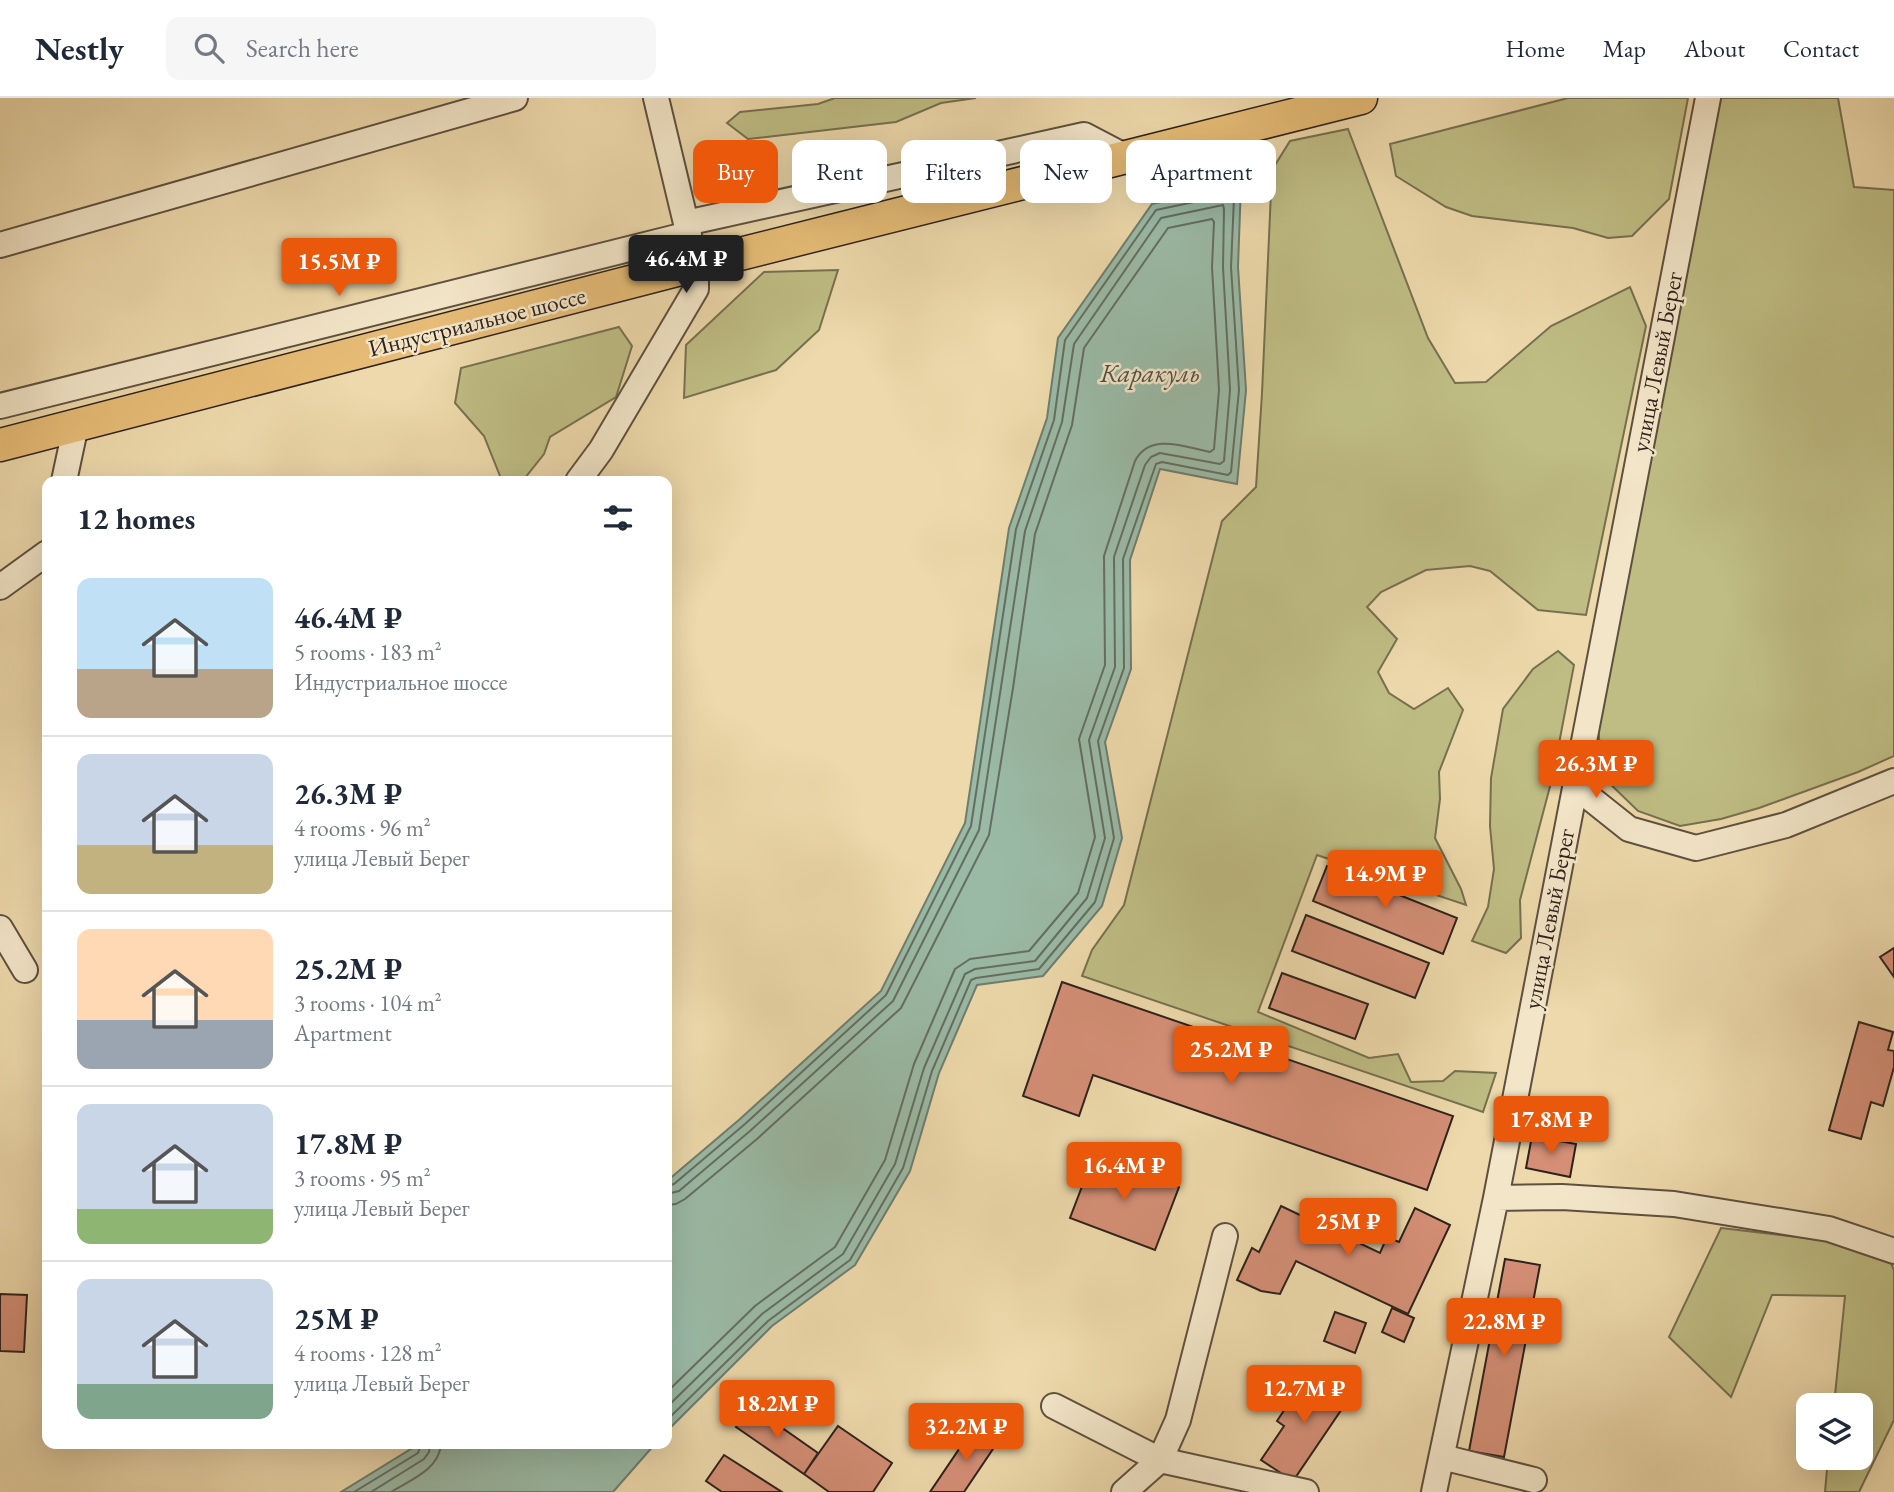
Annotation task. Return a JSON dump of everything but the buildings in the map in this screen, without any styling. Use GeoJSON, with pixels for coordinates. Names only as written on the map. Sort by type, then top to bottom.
{"type":"FeatureCollection","features":[{"type":"Feature","properties":{"kind":"main road","name":"Индустриальное шоссе"},"geometry":{"type":"LineString","coordinates":[[1194,140],[1361,98]]}},
{"type":"Feature","properties":{"kind":"main road","name":"Индустриальное шоссе"},"geometry":{"type":"LineString","coordinates":[[0,445],[1126,157]]}},
{"type":"Feature","properties":{"kind":"street"},"geometry":{"type":"LineString","coordinates":[[0,245],[515,98]]}},
{"type":"Feature","properties":{"kind":"street"},"geometry":{"type":"LineString","coordinates":[[582,476],[601,450],[696,289],[696,265],[656,98]]}},
{"type":"Feature","properties":{"kind":"street","name":"улица Левый Берег"},"geometry":{"type":"LineString","coordinates":[[1434,1492],[1496,1198],[1708,98]]}},
{"type":"Feature","properties":{"kind":"street"},"geometry":{"type":"LineString","coordinates":[[0,406],[687,228],[1084,135],[1126,157]]}},
{"type":"Feature","properties":{"kind":"street"},"geometry":{"type":"LineString","coordinates":[[65,476],[76,425]]}},
{"type":"Feature","properties":{"kind":"street"},"geometry":{"type":"LineString","coordinates":[[0,587],[42,558]]}},
{"type":"Feature","properties":{"kind":"street"},"geometry":{"type":"LineString","coordinates":[[1575,786],[1629,829],[1696,848],[1786,825],[1894,781]]}},
{"type":"Feature","properties":{"kind":"street"},"geometry":{"type":"LineString","coordinates":[[0,928],[25,970]]}},
{"type":"Feature","properties":{"kind":"street"},"geometry":{"type":"LineString","coordinates":[[1496,1198],[1562,1197],[1674,1204],[1829,1229],[1894,1251]]}},
{"type":"Feature","properties":{"kind":"street"},"geometry":{"type":"LineString","coordinates":[[1124,1492],[1160,1460],[1178,1420],[1225,1236]]}},
{"type":"Feature","properties":{"kind":"street"},"geometry":{"type":"LineString","coordinates":[[1054,1406],[1160,1460],[1306,1492]]}},
{"type":"Feature","properties":{"kind":"street"},"geometry":{"type":"LineString","coordinates":[[1442,1457],[1534,1480]]}},
{"type":"Feature","properties":{"kind":"shaded area"},"geometry":{"type":"Polygon","coordinates":[[[835,98],[976,98],[941,103],[896,122],[748,139],[727,123],[740,112],[818,104],[835,98]]]}},
{"type":"Feature","properties":{"kind":"shaded area"},"geometry":{"type":"Polygon","coordinates":[[[1568,98],[1688,98],[1669,199],[1632,236],[1608,238],[1573,228],[1472,216],[1446,207],[1396,176],[1390,144],[1568,98]]]}},
{"type":"Feature","properties":{"kind":"shaded area"},"geometry":{"type":"Polygon","coordinates":[[[1720,98],[1838,98],[1854,187],[1894,190],[1894,756],[1759,808],[1721,819],[1680,826],[1638,811],[1603,777],[1594,688],[1720,98]]]}},
{"type":"Feature","properties":{"kind":"shaded area"},"geometry":{"type":"Polygon","coordinates":[[[1348,129],[1428,338],[1455,383],[1486,382],[1551,326],[1630,287],[1646,326],[1586,615],[1538,610],[1490,571],[1470,566],[1426,570],[1381,592],[1367,607],[1397,639],[1378,672],[1389,693],[1414,709],[1448,688],[1463,710],[1439,772],[1440,799],[1435,838],[1461,889],[1466,905],[1317,855],[1258,1012],[1369,1058],[1398,1054],[1411,1082],[1443,1081],[1455,1071],[1496,1073],[1483,1112],[1082,976],[1092,950],[1124,905],[1222,521],[1256,487],[1271,203],[1276,203],[1276,164],[1290,141],[1348,129]]]}},
{"type":"Feature","properties":{"kind":"shaded area"},"geometry":{"type":"Polygon","coordinates":[[[838,270],[819,330],[776,370],[684,398],[686,345],[764,272],[838,270]]]}},
{"type":"Feature","properties":{"kind":"shaded area"},"geometry":{"type":"Polygon","coordinates":[[[619,327],[632,346],[616,397],[550,437],[544,454],[527,476],[500,476],[484,436],[455,403],[461,368],[619,327]]]}},
{"type":"Feature","properties":{"kind":"shaded area"},"geometry":{"type":"Polygon","coordinates":[[[1558,651],[1574,665],[1553,775],[1520,900],[1521,938],[1506,953],[1472,941],[1488,907],[1494,869],[1490,826],[1491,778],[1503,709],[1533,669],[1558,651]]]}},
{"type":"Feature","properties":{"kind":"shaded area"},"geometry":{"type":"Polygon","coordinates":[[[1721,1228],[1884,1247],[1894,1270],[1894,1420],[1873,1463],[1873,1393],[1835,1393],[1845,1296],[1772,1295],[1731,1397],[1669,1337],[1721,1228]]]}},
{"type":"Feature","properties":{"kind":"shaded area"},"geometry":{"type":"Polygon","coordinates":[[[1827,1470],[1870,1470],[1859,1492],[1825,1492],[1827,1470]]]}},
{"type":"Feature","properties":{"kind":"water","name":"Каракуль"},"geometry":{"type":"Polygon","coordinates":[[[1240,203],[1238,267],[1246,390],[1237,484],[1160,469],[1130,560],[1131,669],[1105,742],[1122,838],[1102,906],[1043,976],[977,985],[939,1073],[910,1171],[855,1265],[772,1326],[672,1426],[672,1177],[881,991],[965,823],[1009,528],[1047,418],[1058,338],[1152,204],[1240,203]]]}},
{"type":"Feature","properties":{"kind":"water"},"geometry":{"type":"Polygon","coordinates":[[[411,1449],[651,1449],[613,1492],[341,1492],[411,1449]]]}}]}
